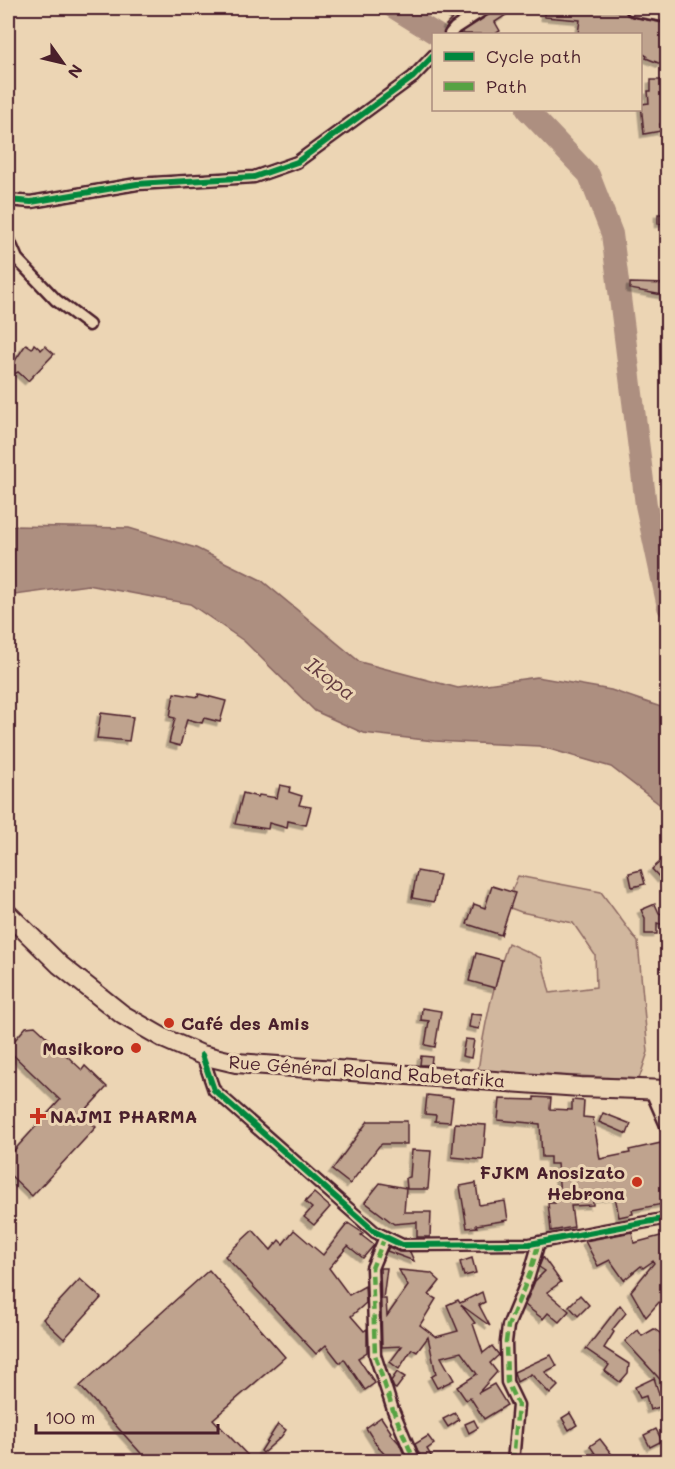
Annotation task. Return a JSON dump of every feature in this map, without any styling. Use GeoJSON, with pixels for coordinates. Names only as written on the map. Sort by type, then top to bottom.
{"type":"FeatureCollection","features":[{"type":"Feature","properties":{"kind":"main road","name":"Rue Général Roland Rabetafika"},"geometry":{"type":"LineString","coordinates":[[8,914],[60,965],[123,1015],[165,1039],[202,1055],[236,1064],[580,1087],[659,1089]]}},
{"type":"Feature","properties":{"kind":"street"},"geometry":{"type":"LineString","coordinates":[[453,31],[486,8]]}},
{"type":"Feature","properties":{"kind":"street"},"geometry":{"type":"LineString","coordinates":[[634,8],[668,14]]}},
{"type":"Feature","properties":{"kind":"street"},"geometry":{"type":"LineString","coordinates":[[8,200],[31,202],[137,183],[254,177],[297,162],[413,76],[432,57]]}},
{"type":"Feature","properties":{"kind":"street"},"geometry":{"type":"LineString","coordinates":[[8,238],[17,259],[40,284],[56,300],[89,325]]}},
{"type":"Feature","properties":{"kind":"street"},"geometry":{"type":"LineString","coordinates":[[202,1055],[214,1090],[375,1232],[402,1245],[539,1242],[668,1218]]}},
{"type":"Feature","properties":{"kind":"street"},"geometry":{"type":"LineString","coordinates":[[659,1089],[668,1130]]}},
{"type":"Feature","properties":{"kind":"street"},"geometry":{"type":"LineString","coordinates":[[385,1237],[372,1268],[375,1356],[393,1410],[415,1461]]}},
{"type":"Feature","properties":{"kind":"street"},"geometry":{"type":"LineString","coordinates":[[513,1461],[518,1405],[507,1382],[506,1342],[508,1326],[529,1276],[539,1242]]}},
{"type":"Feature","properties":{"kind":"shaded area"},"geometry":{"type":"Polygon","coordinates":[[[518,876],[601,892],[638,942],[648,1052],[639,1079],[478,1071],[490,1006],[508,943],[541,958],[550,993],[596,987],[595,955],[573,923],[521,912],[505,906],[518,876]]]}},
{"type":"Feature","properties":{"kind":"water","name":"Ikopa"},"geometry":{"type":"Polygon","coordinates":[[[8,527],[129,528],[196,548],[261,580],[360,662],[458,688],[537,677],[611,690],[667,709],[667,810],[611,767],[539,746],[434,741],[363,733],[315,711],[244,641],[190,604],[88,585],[8,596],[8,527]]]}},
{"type":"Feature","properties":{"kind":"building"},"geometry":{"type":"Polygon","coordinates":[[[446,8],[473,8],[447,26],[454,17],[446,8]]]}},
{"type":"Feature","properties":{"kind":"building"},"geometry":{"type":"Polygon","coordinates":[[[493,8],[502,8],[506,15],[495,22],[500,31],[497,33],[461,33],[490,14],[493,8]]]}},
{"type":"Feature","properties":{"kind":"building"},"geometry":{"type":"Polygon","coordinates":[[[542,8],[625,10],[627,15],[632,17],[668,24],[668,50],[661,64],[646,58],[647,56],[642,53],[642,33],[578,33],[580,20],[545,17],[542,8]]]}},
{"type":"Feature","properties":{"kind":"building"},"geometry":{"type":"Polygon","coordinates":[[[651,80],[661,80],[668,85],[668,120],[664,121],[665,124],[660,124],[661,131],[644,134],[642,104],[649,103],[648,91],[651,91],[651,80]]]}},
{"type":"Feature","properties":{"kind":"building"},"geometry":{"type":"Polygon","coordinates":[[[658,214],[668,214],[668,223],[658,224],[658,214]]]}},
{"type":"Feature","properties":{"kind":"building"},"geometry":{"type":"Polygon","coordinates":[[[630,283],[668,284],[668,296],[630,289],[630,283]]]}},
{"type":"Feature","properties":{"kind":"building"},"geometry":{"type":"Polygon","coordinates":[[[26,344],[32,348],[34,344],[41,350],[45,346],[54,354],[28,381],[18,372],[8,377],[8,351],[15,361],[26,344]]]}},
{"type":"Feature","properties":{"kind":"building"},"geometry":{"type":"Polygon","coordinates":[[[174,693],[198,697],[199,694],[226,701],[220,722],[204,718],[202,723],[187,719],[180,746],[169,743],[175,718],[170,717],[174,693]]]}},
{"type":"Feature","properties":{"kind":"building"},"geometry":{"type":"Polygon","coordinates":[[[101,713],[133,717],[129,741],[97,738],[101,713]]]}},
{"type":"Feature","properties":{"kind":"building"},"geometry":{"type":"Polygon","coordinates":[[[280,785],[290,787],[289,792],[302,796],[299,805],[311,807],[306,825],[288,821],[287,828],[269,823],[268,829],[235,824],[243,793],[277,798],[280,785]]]}},
{"type":"Feature","properties":{"kind":"building"},"geometry":{"type":"Polygon","coordinates":[[[660,862],[668,870],[661,879],[652,869],[660,862]]]}},
{"type":"Feature","properties":{"kind":"building"},"geometry":{"type":"Polygon","coordinates":[[[641,870],[645,884],[632,887],[629,873],[641,870]]]}},
{"type":"Feature","properties":{"kind":"building"},"geometry":{"type":"Polygon","coordinates":[[[417,871],[440,875],[434,902],[412,898],[417,871]]]}},
{"type":"Feature","properties":{"kind":"building"},"geometry":{"type":"Polygon","coordinates":[[[492,886],[515,893],[501,935],[467,924],[474,904],[485,908],[492,886]]]}},
{"type":"Feature","properties":{"kind":"building"},"geometry":{"type":"Polygon","coordinates":[[[655,904],[659,913],[668,916],[668,926],[657,923],[657,934],[645,934],[645,918],[641,910],[655,904]]]}},
{"type":"Feature","properties":{"kind":"building"},"geometry":{"type":"Polygon","coordinates":[[[476,953],[502,960],[495,988],[469,981],[476,953]]]}},
{"type":"Feature","properties":{"kind":"building"},"geometry":{"type":"Polygon","coordinates":[[[422,1008],[441,1011],[435,1047],[425,1045],[429,1021],[421,1020],[422,1008]]]}},
{"type":"Feature","properties":{"kind":"building"},"geometry":{"type":"Polygon","coordinates":[[[471,1014],[482,1015],[479,1029],[469,1027],[471,1014]]]}},
{"type":"Feature","properties":{"kind":"building"},"geometry":{"type":"Polygon","coordinates":[[[35,1026],[82,1070],[85,1066],[107,1087],[82,1114],[96,1127],[32,1196],[8,1173],[8,1157],[60,1100],[8,1048],[26,1027],[35,1026]]]}},
{"type":"Feature","properties":{"kind":"building"},"geometry":{"type":"Polygon","coordinates":[[[465,1039],[474,1040],[471,1058],[462,1056],[465,1039]]]}},
{"type":"Feature","properties":{"kind":"building"},"geometry":{"type":"Polygon","coordinates":[[[421,1056],[432,1057],[431,1065],[420,1065],[421,1056]]]}},
{"type":"Feature","properties":{"kind":"building"},"geometry":{"type":"Polygon","coordinates":[[[427,1095],[453,1098],[450,1122],[435,1121],[436,1115],[425,1114],[427,1095]]]}},
{"type":"Feature","properties":{"kind":"building"},"geometry":{"type":"Polygon","coordinates":[[[534,1097],[551,1098],[550,1109],[572,1110],[572,1100],[584,1101],[583,1117],[593,1118],[600,1159],[630,1153],[629,1150],[661,1143],[668,1177],[668,1203],[632,1210],[633,1214],[619,1217],[615,1196],[593,1199],[593,1205],[571,1206],[574,1227],[551,1231],[548,1203],[555,1203],[554,1194],[560,1193],[557,1164],[550,1164],[550,1157],[542,1157],[540,1124],[498,1120],[500,1099],[534,1100],[534,1097]]]}},
{"type":"Feature","properties":{"kind":"building"},"geometry":{"type":"Polygon","coordinates":[[[603,1113],[631,1124],[627,1134],[599,1122],[603,1113]]]}},
{"type":"Feature","properties":{"kind":"building"},"geometry":{"type":"Polygon","coordinates":[[[368,1121],[407,1121],[407,1144],[379,1146],[350,1184],[332,1170],[368,1121]]]}},
{"type":"Feature","properties":{"kind":"building"},"geometry":{"type":"Polygon","coordinates":[[[455,1123],[486,1125],[483,1160],[452,1157],[455,1123]]]}},
{"type":"Feature","properties":{"kind":"building"},"geometry":{"type":"Polygon","coordinates":[[[412,1150],[431,1151],[428,1189],[407,1189],[406,1178],[410,1177],[412,1150]]]}},
{"type":"Feature","properties":{"kind":"building"},"geometry":{"type":"Polygon","coordinates":[[[380,1183],[406,1188],[404,1212],[431,1212],[430,1237],[417,1237],[417,1222],[394,1224],[365,1202],[380,1183]]]}},
{"type":"Feature","properties":{"kind":"building"},"geometry":{"type":"Polygon","coordinates":[[[476,1183],[479,1205],[505,1201],[508,1220],[467,1228],[460,1186],[476,1183]]]}},
{"type":"Feature","properties":{"kind":"building"},"geometry":{"type":"Polygon","coordinates":[[[314,1193],[330,1207],[314,1225],[304,1217],[312,1208],[305,1202],[314,1193]]]}},
{"type":"Feature","properties":{"kind":"building"},"geometry":{"type":"Polygon","coordinates":[[[348,1223],[363,1233],[361,1235],[374,1245],[363,1258],[348,1246],[329,1268],[349,1295],[365,1286],[366,1303],[351,1316],[364,1331],[367,1329],[367,1352],[358,1358],[375,1383],[365,1390],[344,1359],[340,1363],[326,1345],[316,1354],[225,1256],[253,1230],[271,1250],[279,1240],[283,1244],[294,1230],[323,1255],[348,1223]]]}},
{"type":"Feature","properties":{"kind":"building"},"geometry":{"type":"Polygon","coordinates":[[[632,1232],[634,1243],[668,1234],[668,1292],[646,1317],[631,1291],[654,1263],[653,1261],[643,1268],[641,1266],[624,1280],[610,1260],[598,1266],[585,1241],[632,1232]]]}},
{"type":"Feature","properties":{"kind":"building"},"geometry":{"type":"Polygon","coordinates":[[[389,1247],[399,1252],[410,1252],[414,1261],[387,1251],[389,1247]]]}},
{"type":"Feature","properties":{"kind":"building"},"geometry":{"type":"Polygon","coordinates":[[[543,1257],[561,1282],[547,1292],[569,1311],[559,1322],[548,1313],[543,1319],[525,1305],[535,1281],[545,1271],[539,1267],[543,1257]]]}},
{"type":"Feature","properties":{"kind":"building"},"geometry":{"type":"Polygon","coordinates":[[[472,1258],[476,1273],[464,1276],[460,1262],[472,1258]]]}},
{"type":"Feature","properties":{"kind":"building"},"geometry":{"type":"Polygon","coordinates":[[[380,1268],[387,1268],[383,1299],[386,1299],[387,1316],[408,1286],[399,1270],[431,1273],[440,1281],[429,1295],[436,1299],[420,1325],[436,1337],[458,1331],[447,1305],[458,1300],[460,1303],[482,1292],[485,1302],[479,1305],[490,1326],[461,1305],[475,1323],[473,1324],[483,1353],[492,1346],[499,1355],[490,1363],[497,1372],[478,1393],[494,1384],[507,1405],[484,1419],[470,1397],[466,1400],[457,1387],[477,1374],[461,1352],[441,1357],[454,1380],[437,1388],[431,1377],[436,1374],[428,1337],[417,1352],[412,1349],[399,1369],[390,1362],[402,1346],[382,1347],[380,1268]]]}},
{"type":"Feature","properties":{"kind":"building"},"geometry":{"type":"Polygon","coordinates":[[[209,1270],[285,1357],[213,1419],[253,1461],[148,1461],[80,1386],[209,1270]]]}},
{"type":"Feature","properties":{"kind":"building"},"geometry":{"type":"Polygon","coordinates":[[[80,1279],[101,1298],[64,1339],[43,1319],[80,1279]]]}},
{"type":"Feature","properties":{"kind":"building"},"geometry":{"type":"Polygon","coordinates":[[[580,1295],[589,1305],[578,1316],[569,1306],[580,1295]]]}},
{"type":"Feature","properties":{"kind":"building"},"geometry":{"type":"Polygon","coordinates":[[[620,1305],[626,1313],[612,1330],[614,1332],[604,1348],[629,1364],[628,1373],[620,1382],[605,1371],[609,1365],[586,1349],[620,1305]]]}},
{"type":"Feature","properties":{"kind":"building"},"geometry":{"type":"Polygon","coordinates":[[[654,1329],[660,1333],[668,1347],[660,1351],[668,1366],[668,1388],[625,1341],[638,1330],[642,1336],[654,1329]]]}},
{"type":"Feature","properties":{"kind":"building"},"geometry":{"type":"Polygon","coordinates":[[[551,1355],[557,1366],[545,1372],[558,1386],[550,1394],[531,1374],[517,1382],[514,1372],[551,1355]]]}},
{"type":"Feature","properties":{"kind":"building"},"geometry":{"type":"Polygon","coordinates":[[[397,1372],[405,1377],[396,1389],[391,1381],[397,1372]]]}},
{"type":"Feature","properties":{"kind":"building"},"geometry":{"type":"Polygon","coordinates":[[[654,1378],[663,1406],[650,1410],[646,1396],[640,1398],[635,1387],[654,1378]]]}},
{"type":"Feature","properties":{"kind":"building"},"geometry":{"type":"Polygon","coordinates":[[[455,1413],[459,1420],[448,1427],[443,1419],[455,1413]]]}},
{"type":"Feature","properties":{"kind":"building"},"geometry":{"type":"Polygon","coordinates":[[[570,1413],[577,1425],[569,1430],[562,1418],[570,1413]]]}},
{"type":"Feature","properties":{"kind":"building"},"geometry":{"type":"Polygon","coordinates":[[[381,1417],[399,1443],[406,1459],[403,1461],[397,1461],[391,1456],[388,1458],[366,1428],[381,1417]]]}},
{"type":"Feature","properties":{"kind":"building"},"geometry":{"type":"Polygon","coordinates":[[[474,1420],[478,1428],[469,1433],[465,1424],[474,1420]]]}},
{"type":"Feature","properties":{"kind":"building"},"geometry":{"type":"Polygon","coordinates":[[[278,1424],[286,1430],[263,1453],[261,1451],[278,1424]]]}},
{"type":"Feature","properties":{"kind":"building"},"geometry":{"type":"Polygon","coordinates":[[[656,1429],[662,1441],[650,1447],[644,1435],[656,1429]]]}},
{"type":"Feature","properties":{"kind":"building"},"geometry":{"type":"Polygon","coordinates":[[[428,1436],[434,1444],[427,1449],[434,1461],[422,1461],[415,1444],[428,1436]]]}},
{"type":"Feature","properties":{"kind":"building"},"geometry":{"type":"Polygon","coordinates":[[[600,1439],[617,1461],[600,1461],[590,1446],[600,1439]]]}},
{"type":"Feature","properties":{"kind":"waterway"},"geometry":{"type":"LineString","coordinates":[[394,8],[434,33]]}},
{"type":"Feature","properties":{"kind":"waterway"},"geometry":{"type":"LineString","coordinates":[[528,111],[589,175],[612,234],[646,505],[668,607]]}},
{"type":"Feature","properties":{"kind":"marked path"},"geometry":{"type":"LineString","coordinates":[[385,1237],[372,1268],[375,1355],[393,1410],[415,1462]]}},
{"type":"Feature","properties":{"kind":"marked path"},"geometry":{"type":"LineString","coordinates":[[513,1462],[518,1405],[507,1382],[506,1342],[508,1326],[529,1276],[539,1242]]}},
{"type":"Feature","properties":{"kind":"cycle path"},"geometry":{"type":"LineString","coordinates":[[8,200],[31,202],[137,184],[254,177],[297,162],[413,77],[432,57]]}},
{"type":"Feature","properties":{"kind":"cycle path"},"geometry":{"type":"LineString","coordinates":[[202,1055],[214,1090],[375,1232],[402,1245],[530,1244],[668,1218]]}},
{"type":"Feature","properties":{"kind":"place","name":"Café des Amis"},"geometry":{"type":"Point","coordinates":[169,1023]}},
{"type":"Feature","properties":{"kind":"place","name":"Masikoro"},"geometry":{"type":"Point","coordinates":[136,1048]}},
{"type":"Feature","properties":{"kind":"place","name":"NAJMI PHARMA"},"geometry":{"type":"Point","coordinates":[38,1116]}},
{"type":"Feature","properties":{"kind":"place","name":"FJKM Anosizato Hebrona"},"geometry":{"type":"Point","coordinates":[637,1182]}}]}
